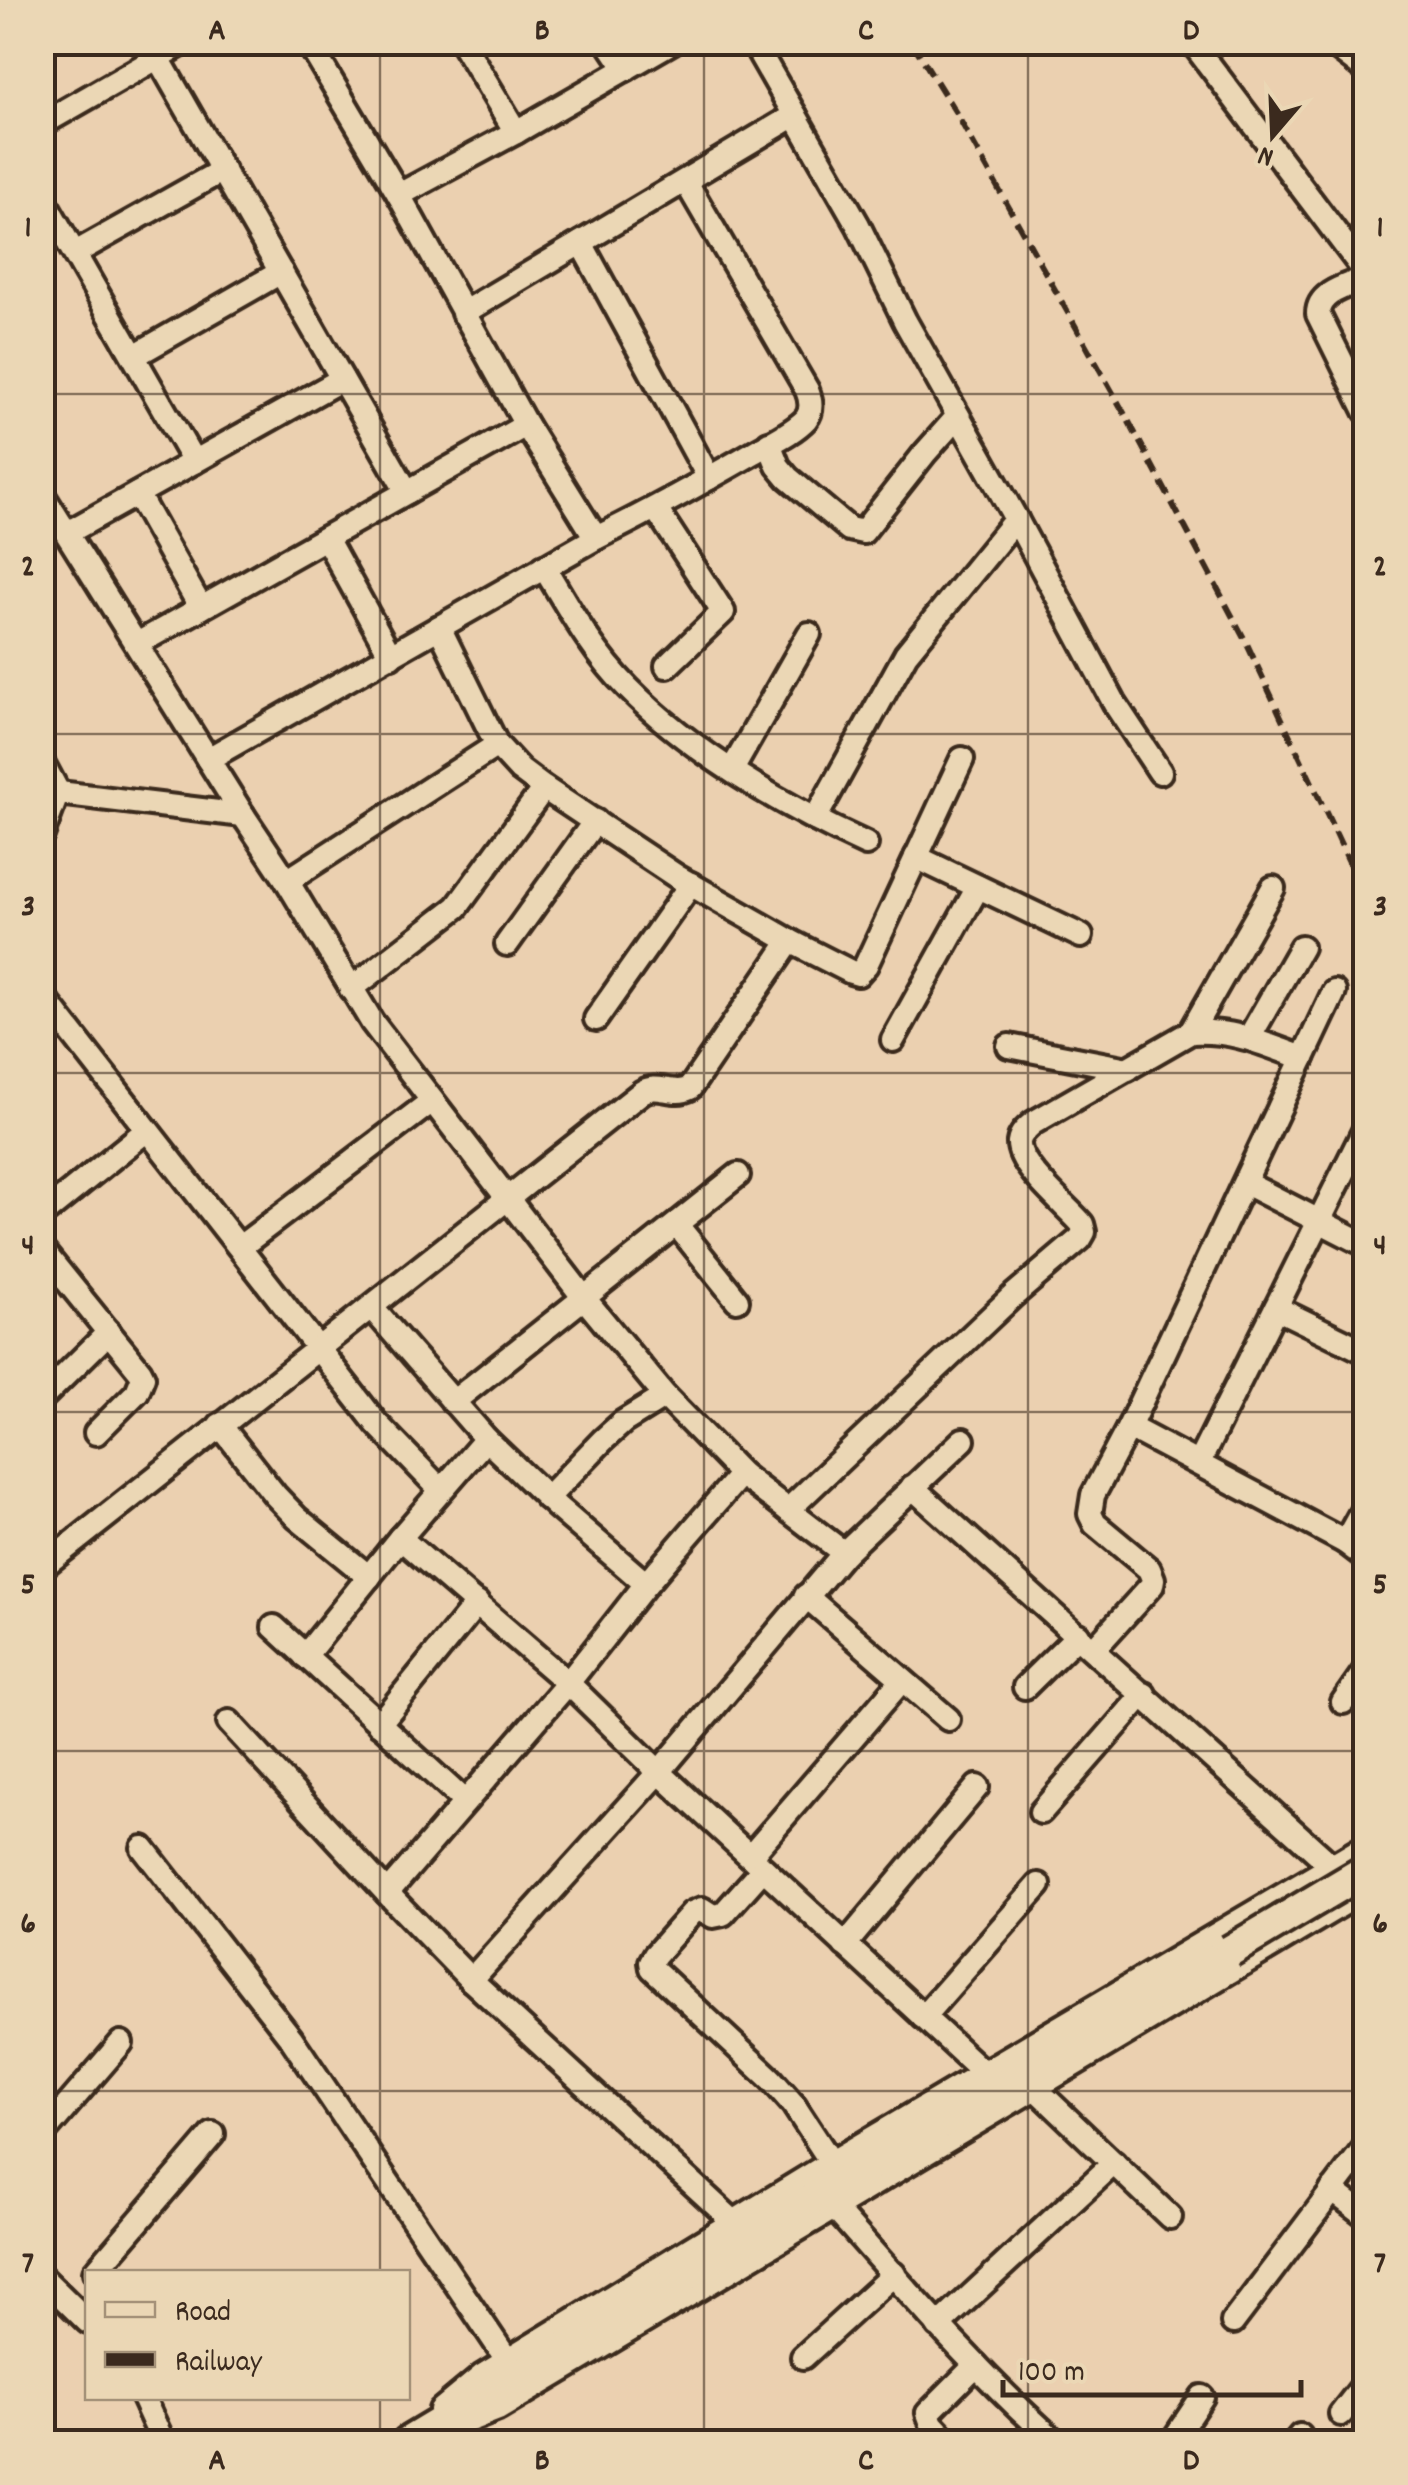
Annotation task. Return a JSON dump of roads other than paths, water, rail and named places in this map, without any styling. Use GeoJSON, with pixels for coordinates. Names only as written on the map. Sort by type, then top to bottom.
{"type":"FeatureCollection","features":[{"type":"Feature","properties":{"kind":"main road"},"geometry":{"type":"LineString","coordinates":[[1336,42],[1366,65]]}},
{"type":"Feature","properties":{"kind":"main road"},"geometry":{"type":"LineString","coordinates":[[409,2442],[1366,1870]]}},
{"type":"Feature","properties":{"kind":"street"},"geometry":{"type":"LineString","coordinates":[[42,124],[185,42]]}},
{"type":"Feature","properties":{"kind":"street"},"geometry":{"type":"LineString","coordinates":[[308,42],[399,195],[526,426],[596,538]]}},
{"type":"Feature","properties":{"kind":"street"},"geometry":{"type":"LineString","coordinates":[[462,42],[516,132]]}},
{"type":"Feature","properties":{"kind":"street"},"geometry":{"type":"LineString","coordinates":[[608,42],[626,69]]}},
{"type":"Feature","properties":{"kind":"street"},"geometry":{"type":"LineString","coordinates":[[399,195],[672,42]]}},
{"type":"Feature","properties":{"kind":"street"},"geometry":{"type":"LineString","coordinates":[[752,42],[858,224],[906,321],[1115,704],[1160,772]]}},
{"type":"Feature","properties":{"kind":"street"},"geometry":{"type":"LineString","coordinates":[[1192,42],[1366,275],[1321,299],[1317,307],[1366,411]]}},
{"type":"Feature","properties":{"kind":"street"},"geometry":{"type":"LineString","coordinates":[[158,58],[407,492]]}},
{"type":"Feature","properties":{"kind":"street"},"geometry":{"type":"LineString","coordinates":[[463,314],[795,115]]}},
{"type":"Feature","properties":{"kind":"street"},"geometry":{"type":"LineString","coordinates":[[75,253],[223,170]]}},
{"type":"Feature","properties":{"kind":"street"},"geometry":{"type":"LineString","coordinates":[[208,759],[544,567],[656,509],[769,443],[810,414],[807,390],[686,182]]}},
{"type":"Feature","properties":{"kind":"street"},"geometry":{"type":"LineString","coordinates":[[42,197],[194,462]]}},
{"type":"Feature","properties":{"kind":"street"},"geometry":{"type":"LineString","coordinates":[[581,243],[709,478]]}},
{"type":"Feature","properties":{"kind":"street"},"geometry":{"type":"LineString","coordinates":[[134,356],[281,272]]}},
{"type":"Feature","properties":{"kind":"street"},"geometry":{"type":"LineString","coordinates":[[67,533],[342,379]]}},
{"type":"Feature","properties":{"kind":"street"},"geometry":{"type":"LineString","coordinates":[[769,443],[778,466],[788,478],[849,529],[863,532],[958,416]]}},
{"type":"Feature","properties":{"kind":"street"},"geometry":{"type":"LineString","coordinates":[[136,644],[526,426]]}},
{"type":"Feature","properties":{"kind":"street"},"geometry":{"type":"LineString","coordinates":[[42,494],[372,1022],[584,1298],[665,1396],[741,1474],[844,1553]]}},
{"type":"Feature","properties":{"kind":"street"},"geometry":{"type":"LineString","coordinates":[[136,494],[202,608]]}},
{"type":"Feature","properties":{"kind":"street"},"geometry":{"type":"LineString","coordinates":[[656,509],[723,612],[667,666]]}},
{"type":"Feature","properties":{"kind":"street"},"geometry":{"type":"LineString","coordinates":[[815,819],[906,654],[1016,519]]}},
{"type":"Feature","properties":{"kind":"street"},"geometry":{"type":"LineString","coordinates":[[326,538],[391,656]]}},
{"type":"Feature","properties":{"kind":"street"},"geometry":{"type":"LineString","coordinates":[[544,567],[587,639],[626,686],[673,728],[732,770],[866,844]]}},
{"type":"Feature","properties":{"kind":"street"},"geometry":{"type":"LineString","coordinates":[[439,627],[498,745],[520,770],[691,884],[790,941],[858,974],[962,758]]}},
{"type":"Feature","properties":{"kind":"street"},"geometry":{"type":"LineString","coordinates":[[732,770],[809,634]]}},
{"type":"Feature","properties":{"kind":"street"},"geometry":{"type":"LineString","coordinates":[[286,881],[498,745]]}},
{"type":"Feature","properties":{"kind":"street"},"geometry":{"type":"LineString","coordinates":[[42,762],[50,791],[42,834]]}},
{"type":"Feature","properties":{"kind":"street"},"geometry":{"type":"LineString","coordinates":[[351,989],[457,907],[544,788]]}},
{"type":"Feature","properties":{"kind":"street"},"geometry":{"type":"LineString","coordinates":[[50,791],[243,815]]}},
{"type":"Feature","properties":{"kind":"street"},"geometry":{"type":"LineString","coordinates":[[507,944],[595,822]]}},
{"type":"Feature","properties":{"kind":"street"},"geometry":{"type":"LineString","coordinates":[[916,857],[1081,936]]}},
{"type":"Feature","properties":{"kind":"street"},"geometry":{"type":"LineString","coordinates":[[596,1020],[691,884]]}},
{"type":"Feature","properties":{"kind":"street"},"geometry":{"type":"LineString","coordinates":[[893,1040],[978,887]]}},
{"type":"Feature","properties":{"kind":"street"},"geometry":{"type":"LineString","coordinates":[[1190,1032],[1273,888]]}},
{"type":"Feature","properties":{"kind":"street"},"geometry":{"type":"LineString","coordinates":[[44,1565],[648,1088],[682,1092],[690,1088],[790,941]]}},
{"type":"Feature","properties":{"kind":"street"},"geometry":{"type":"LineString","coordinates":[[1249,1038],[1301,948]]}},
{"type":"Feature","properties":{"kind":"street"},"geometry":{"type":"LineString","coordinates":[[1025,1687],[1086,1642],[1152,1585],[1149,1569],[1095,1524],[1090,1514],[1093,1495],[1334,992]]}},
{"type":"Feature","properties":{"kind":"street"},"geometry":{"type":"LineString","coordinates":[[42,996],[377,1424],[442,1490]]}},
{"type":"Feature","properties":{"kind":"street"},"geometry":{"type":"LineString","coordinates":[[788,1510],[1002,1306],[1080,1240],[1082,1224],[1021,1154],[1024,1131],[1033,1123],[1190,1032],[1218,1031],[1249,1038],[1303,1058]]}},
{"type":"Feature","properties":{"kind":"street"},"geometry":{"type":"LineString","coordinates":[[1009,1046],[1128,1069]]}},
{"type":"Feature","properties":{"kind":"street"},"geometry":{"type":"LineString","coordinates":[[240,1247],[432,1101]]}},
{"type":"Feature","properties":{"kind":"street"},"geometry":{"type":"LineString","coordinates":[[1199,1462],[1366,1126]]}},
{"type":"Feature","properties":{"kind":"street"},"geometry":{"type":"LineString","coordinates":[[42,1215],[147,1130]]}},
{"type":"Feature","properties":{"kind":"street"},"geometry":{"type":"LineString","coordinates":[[453,1402],[738,1175]]}},
{"type":"Feature","properties":{"kind":"street"},"geometry":{"type":"LineString","coordinates":[[1245,1183],[1366,1246]]}},
{"type":"Feature","properties":{"kind":"street"},"geometry":{"type":"LineString","coordinates":[[676,1224],[737,1300]]}},
{"type":"Feature","properties":{"kind":"street"},"geometry":{"type":"LineString","coordinates":[[42,1250],[143,1378],[137,1392],[96,1433]]}},
{"type":"Feature","properties":{"kind":"street"},"geometry":{"type":"LineString","coordinates":[[372,1308],[486,1439],[646,1584]]}},
{"type":"Feature","properties":{"kind":"street"},"geometry":{"type":"LineString","coordinates":[[1276,1308],[1366,1352]]}},
{"type":"Feature","properties":{"kind":"street"},"geometry":{"type":"LineString","coordinates":[[42,1398],[109,1332]]}},
{"type":"Feature","properties":{"kind":"street"},"geometry":{"type":"LineString","coordinates":[[547,1498],[623,1422],[665,1396]]}},
{"type":"Feature","properties":{"kind":"street"},"geometry":{"type":"LineString","coordinates":[[220,1426],[297,1518],[369,1576]]}},
{"type":"Feature","properties":{"kind":"street"},"geometry":{"type":"LineString","coordinates":[[1128,1427],[1345,1542],[1366,1558]]}},
{"type":"Feature","properties":{"kind":"street"},"geometry":{"type":"LineString","coordinates":[[305,1656],[486,1439]]}},
{"type":"Feature","properties":{"kind":"street"},"geometry":{"type":"LineString","coordinates":[[471,1980],[659,1772],[844,1553],[964,1440]]}},
{"type":"Feature","properties":{"kind":"street"},"geometry":{"type":"LineString","coordinates":[[387,1893],[741,1474]]}},
{"type":"Feature","properties":{"kind":"street"},"geometry":{"type":"LineString","coordinates":[[409,2442],[498,2408],[1358,1895],[1332,1866],[1144,1694],[912,1487]]}},
{"type":"Feature","properties":{"kind":"street"},"geometry":{"type":"LineString","coordinates":[[1345,1542],[1366,1504]]}},
{"type":"Feature","properties":{"kind":"street"},"geometry":{"type":"LineString","coordinates":[[400,1538],[568,1683],[983,2072]]}},
{"type":"Feature","properties":{"kind":"street"},"geometry":{"type":"LineString","coordinates":[[806,1596],[948,1719]]}},
{"type":"Feature","properties":{"kind":"street"},"geometry":{"type":"LineString","coordinates":[[379,1724],[477,1602]]}},
{"type":"Feature","properties":{"kind":"street"},"geometry":{"type":"LineString","coordinates":[[274,1627],[465,1802]]}},
{"type":"Feature","properties":{"kind":"street"},"geometry":{"type":"LineString","coordinates":[[1343,1702],[1366,1668]]}},
{"type":"Feature","properties":{"kind":"street"},"geometry":{"type":"LineString","coordinates":[[831,2162],[793,2104],[771,2079],[652,1968],[651,1962],[692,1913],[702,1910],[713,1916],[723,1914],[757,1862],[902,1680]]}},
{"type":"Feature","properties":{"kind":"street"},"geometry":{"type":"LineString","coordinates":[[1042,1812],[1144,1694]]}},
{"type":"Feature","properties":{"kind":"street"},"geometry":{"type":"LineString","coordinates":[[228,1722],[471,1980],[734,2222]]}},
{"type":"Feature","properties":{"kind":"street"},"geometry":{"type":"LineString","coordinates":[[845,1945],[977,1787]]}},
{"type":"Feature","properties":{"kind":"street"},"geometry":{"type":"LineString","coordinates":[[409,2442],[482,2376],[831,2162],[1366,1846]]}},
{"type":"Feature","properties":{"kind":"street"},"geometry":{"type":"LineString","coordinates":[[143,1848],[291,2038],[508,2360]]}},
{"type":"Feature","properties":{"kind":"street"},"geometry":{"type":"LineString","coordinates":[[923,2017],[1039,1885]]}},
{"type":"Feature","properties":{"kind":"street"},"geometry":{"type":"LineString","coordinates":[[42,2135],[121,2043]]}},
{"type":"Feature","properties":{"kind":"street"},"geometry":{"type":"LineString","coordinates":[[1035,2088],[1170,2217]]}},
{"type":"Feature","properties":{"kind":"street"},"geometry":{"type":"LineString","coordinates":[[97,2270],[213,2134]]}},
{"type":"Feature","properties":{"kind":"street"},"geometry":{"type":"LineString","coordinates":[[1233,2322],[1366,2146]]}},
{"type":"Feature","properties":{"kind":"street"},"geometry":{"type":"LineString","coordinates":[[938,2326],[1114,2163]]}},
{"type":"Feature","properties":{"kind":"street"},"geometry":{"type":"LineString","coordinates":[[1332,2190],[1366,2216]]}},
{"type":"Feature","properties":{"kind":"street"},"geometry":{"type":"LineString","coordinates":[[834,2208],[938,2326],[1022,2413],[1056,2442]]}},
{"type":"Feature","properties":{"kind":"street"},"geometry":{"type":"LineString","coordinates":[[802,2357],[894,2274]]}},
{"type":"Feature","properties":{"kind":"street"},"geometry":{"type":"LineString","coordinates":[[51,2291],[85,2282]]}},
{"type":"Feature","properties":{"kind":"street"},"geometry":{"type":"LineString","coordinates":[[51,2291],[85,2319]]}},
{"type":"Feature","properties":{"kind":"street"},"geometry":{"type":"LineString","coordinates":[[950,2442],[932,2424],[928,2413],[976,2365]]}},
{"type":"Feature","properties":{"kind":"street"},"geometry":{"type":"LineString","coordinates":[[1341,2414],[1366,2382]]}},
{"type":"Feature","properties":{"kind":"street"},"geometry":{"type":"LineString","coordinates":[[1172,2442],[1202,2397]]}},
{"type":"Feature","properties":{"kind":"street"},"geometry":{"type":"LineString","coordinates":[[145,2400],[163,2442]]}},
{"type":"Feature","properties":{"kind":"railway"},"geometry":{"type":"LineString","coordinates":[[912,42],[1128,420],[1246,642],[1366,898]]}}]}
